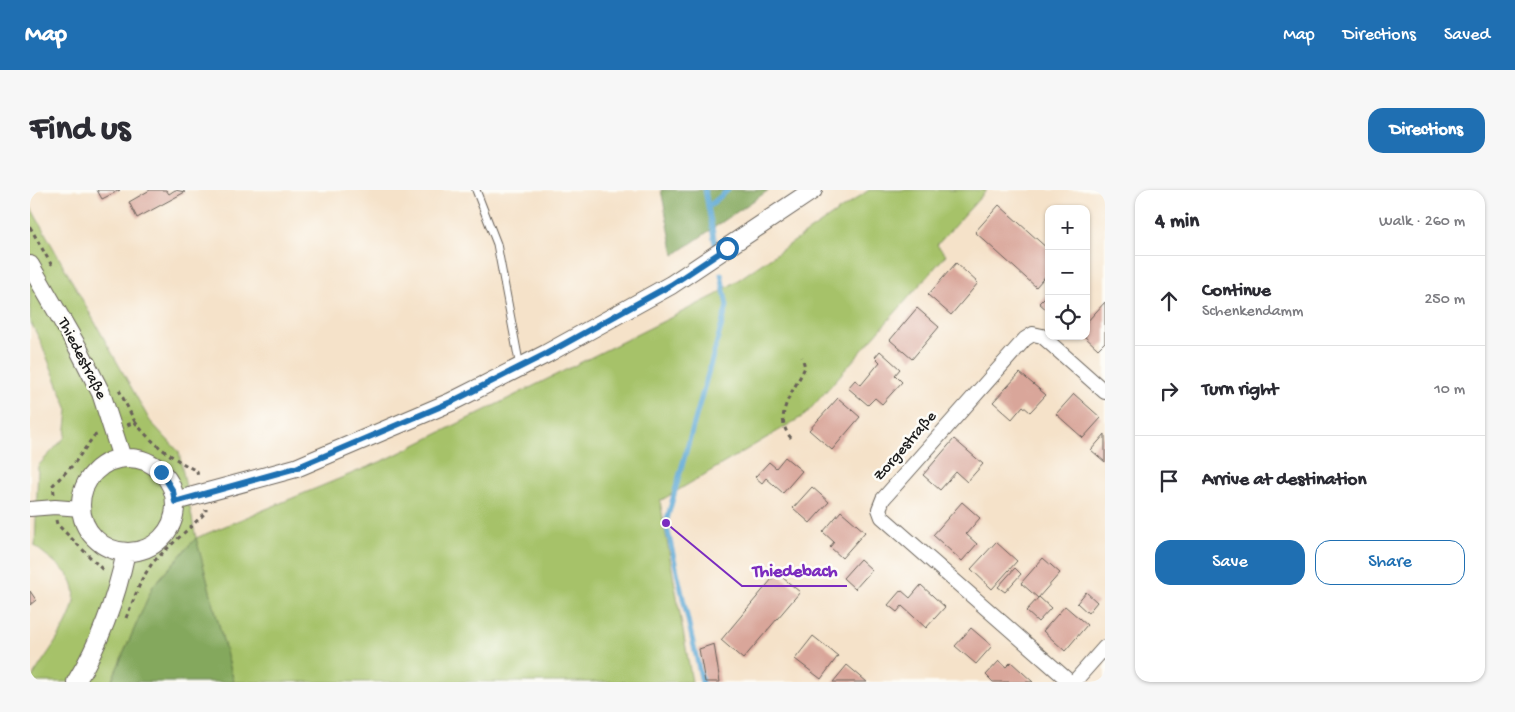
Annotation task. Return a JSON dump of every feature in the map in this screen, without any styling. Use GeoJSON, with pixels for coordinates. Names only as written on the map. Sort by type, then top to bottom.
{"type":"FeatureCollection","features":[{"type":"Feature","properties":{"kind":"street"},"geometry":{"type":"LineString","coordinates":[[175,502],[296,468],[451,402],[671,285],[813,190]]}},
{"type":"Feature","properties":{"kind":"street","name":"Thiedestraße"},"geometry":{"type":"LineString","coordinates":[[30,265],[78,348],[101,394],[122,458]]}},
{"type":"Feature","properties":{"kind":"street","name":"Zorgestraße"},"geometry":{"type":"LineString","coordinates":[[1070,682],[882,517],[879,509],[883,499],[1018,346],[1033,334],[1042,336],[1105,392]]}},
{"type":"Feature","properties":{"kind":"street"},"geometry":{"type":"LineString","coordinates":[[122,458],[141,459],[161,472],[173,491],[175,502],[171,523],[163,536],[151,545],[139,550],[126,552],[118,551],[98,541],[85,524],[81,509],[84,489],[89,478],[108,462],[122,458]]}},
{"type":"Feature","properties":{"kind":"street"},"geometry":{"type":"LineString","coordinates":[[30,509],[56,507],[81,509]]}},
{"type":"Feature","properties":{"kind":"street"},"geometry":{"type":"LineString","coordinates":[[76,682],[104,629],[115,601],[126,552]]}},
{"type":"Feature","properties":{"kind":"street"},"geometry":{"type":"LineString","coordinates":[[1074,682],[1105,647]]}},
{"type":"Feature","properties":{"kind":"lane"},"geometry":{"type":"LineString","coordinates":[[476,190],[497,244],[520,367]]}},
{"type":"Feature","properties":{"kind":"path"},"geometry":{"type":"LineString","coordinates":[[791,438],[784,430],[782,412],[805,367],[802,357]]}},
{"type":"Feature","properties":{"kind":"path"},"geometry":{"type":"LineString","coordinates":[[197,471],[206,512],[153,562],[142,579],[102,569],[57,524],[53,485],[73,465],[94,436],[135,422],[147,437],[183,464],[204,473]]}},
{"type":"Feature","properties":{"kind":"green space"},"geometry":{"type":"Polygon","coordinates":[[[661,190],[769,190],[674,255],[661,190]]]}},
{"type":"Feature","properties":{"kind":"green space"},"geometry":{"type":"Polygon","coordinates":[[[869,190],[987,190],[937,245],[946,255],[805,415],[660,501],[692,682],[234,682],[196,538],[387,459],[716,295],[869,190]]]}},
{"type":"Feature","properties":{"kind":"green space"},"geometry":{"type":"Polygon","coordinates":[[[30,206],[150,421],[179,452],[196,538],[153,586],[111,682],[30,682],[69,618],[74,590],[67,574],[35,546],[38,466],[65,437],[68,410],[40,340],[30,321],[30,206]]]}},
{"type":"Feature","properties":{"kind":"green space"},"geometry":{"type":"Polygon","coordinates":[[[196,538],[234,682],[111,682],[153,586],[196,538]]]}},
{"type":"Feature","properties":{"kind":"building"},"geometry":{"type":"Polygon","coordinates":[[[97,190],[120,190],[102,199],[97,190]]]}},
{"type":"Feature","properties":{"kind":"building"},"geometry":{"type":"Polygon","coordinates":[[[150,190],[166,190],[169,194],[175,190],[185,192],[137,218],[129,202],[150,190]]]}},
{"type":"Feature","properties":{"kind":"building"},"geometry":{"type":"Polygon","coordinates":[[[999,205],[1045,246],[1045,277],[1036,287],[975,232],[999,205]]]}},
{"type":"Feature","properties":{"kind":"building"},"geometry":{"type":"Polygon","coordinates":[[[956,263],[978,283],[951,315],[928,295],[956,263]]]}},
{"type":"Feature","properties":{"kind":"building"},"geometry":{"type":"Polygon","coordinates":[[[1045,297],[1045,308],[1039,303],[1045,297]]]}},
{"type":"Feature","properties":{"kind":"building"},"geometry":{"type":"Polygon","coordinates":[[[1105,302],[1105,342],[1098,349],[1088,340],[1090,340],[1090,319],[1105,302]]]}},
{"type":"Feature","properties":{"kind":"building"},"geometry":{"type":"Polygon","coordinates":[[[917,308],[939,327],[912,359],[890,340],[917,308]]]}},
{"type":"Feature","properties":{"kind":"building"},"geometry":{"type":"Polygon","coordinates":[[[880,351],[900,369],[895,375],[902,382],[882,404],[875,398],[868,405],[848,388],[855,380],[861,385],[880,362],[875,357],[880,351]]]}},
{"type":"Feature","properties":{"kind":"building"},"geometry":{"type":"Polygon","coordinates":[[[1020,373],[1046,395],[1030,412],[1023,406],[1012,419],[993,402],[1020,373]]]}},
{"type":"Feature","properties":{"kind":"building"},"geometry":{"type":"Polygon","coordinates":[[[1074,394],[1101,418],[1083,438],[1056,414],[1074,394]]]}},
{"type":"Feature","properties":{"kind":"building"},"geometry":{"type":"Polygon","coordinates":[[[838,398],[860,417],[832,450],[809,430],[838,398]]]}},
{"type":"Feature","properties":{"kind":"building"},"geometry":{"type":"Polygon","coordinates":[[[1105,434],[1105,462],[1091,450],[1105,434]]]}},
{"type":"Feature","properties":{"kind":"building"},"geometry":{"type":"Polygon","coordinates":[[[954,439],[983,464],[967,482],[956,472],[940,490],[923,475],[954,439]]]}},
{"type":"Feature","properties":{"kind":"building"},"geometry":{"type":"Polygon","coordinates":[[[785,457],[802,471],[783,493],[766,478],[762,483],[755,477],[769,462],[776,468],[785,457]]]}},
{"type":"Feature","properties":{"kind":"building"},"geometry":{"type":"Polygon","coordinates":[[[812,487],[829,502],[810,523],[793,508],[812,487]]]}},
{"type":"Feature","properties":{"kind":"building"},"geometry":{"type":"Polygon","coordinates":[[[962,502],[980,518],[966,534],[977,544],[962,561],[933,535],[962,502]]]}},
{"type":"Feature","properties":{"kind":"building"},"geometry":{"type":"Polygon","coordinates":[[[841,511],[865,532],[842,558],[830,547],[834,542],[823,532],[841,511]]]}},
{"type":"Feature","properties":{"kind":"building"},"geometry":{"type":"Polygon","coordinates":[[[996,542],[1017,561],[992,589],[971,569],[996,542]]]}},
{"type":"Feature","properties":{"kind":"building"},"geometry":{"type":"Polygon","coordinates":[[[1043,558],[1060,573],[1038,598],[1021,583],[1043,558]]]}},
{"type":"Feature","properties":{"kind":"building"},"geometry":{"type":"Polygon","coordinates":[[[860,559],[872,570],[855,589],[843,578],[860,559]]]}},
{"type":"Feature","properties":{"kind":"building"},"geometry":{"type":"Polygon","coordinates":[[[1015,568],[1021,574],[1005,592],[998,587],[1015,568]]]}},
{"type":"Feature","properties":{"kind":"building"},"geometry":{"type":"Polygon","coordinates":[[[777,573],[800,592],[743,659],[721,640],[777,573]]]}},
{"type":"Feature","properties":{"kind":"building"},"geometry":{"type":"Polygon","coordinates":[[[921,585],[945,607],[926,628],[902,606],[897,612],[888,605],[901,590],[910,598],[921,585]]]}},
{"type":"Feature","properties":{"kind":"building"},"geometry":{"type":"Polygon","coordinates":[[[30,591],[36,600],[30,605],[30,591]]]}},
{"type":"Feature","properties":{"kind":"building"},"geometry":{"type":"Polygon","coordinates":[[[1086,592],[1097,602],[1088,613],[1077,603],[1086,592]]]}},
{"type":"Feature","properties":{"kind":"building"},"geometry":{"type":"Polygon","coordinates":[[[1039,597],[1051,608],[1038,622],[1026,611],[1039,597]]]}},
{"type":"Feature","properties":{"kind":"building"},"geometry":{"type":"Polygon","coordinates":[[[1065,606],[1087,625],[1065,651],[1043,631],[1065,606]]]}},
{"type":"Feature","properties":{"kind":"building"},"geometry":{"type":"Polygon","coordinates":[[[971,628],[992,646],[976,664],[955,646],[971,628]]]}},
{"type":"Feature","properties":{"kind":"building"},"geometry":{"type":"Polygon","coordinates":[[[813,636],[838,656],[821,679],[795,659],[813,636]]]}},
{"type":"Feature","properties":{"kind":"building"},"geometry":{"type":"Polygon","coordinates":[[[714,644],[720,682],[705,682],[699,649],[714,644]]]}},
{"type":"Feature","properties":{"kind":"building"},"geometry":{"type":"Polygon","coordinates":[[[999,661],[1006,667],[1011,662],[1033,682],[993,682],[986,675],[999,661]]]}},
{"type":"Feature","properties":{"kind":"building"},"geometry":{"type":"Polygon","coordinates":[[[847,665],[867,682],[833,682],[847,665]]]}},
{"type":"Feature","properties":{"kind":"waterway"},"geometry":{"type":"LineString","coordinates":[[705,190],[715,244]]}},
{"type":"Feature","properties":{"kind":"waterway"},"geometry":{"type":"LineString","coordinates":[[708,207],[728,190]]}},
{"type":"Feature","properties":{"kind":"waterway"},"geometry":{"type":"LineString","coordinates":[[702,682],[666,523],[727,306],[721,274]]}},
{"type":"Feature","properties":{"kind":"place","name":"Thiedebach"},"geometry":{"type":"Point","coordinates":[666,523]}},
{"type":"Feature","properties":{"kind":"route"},"geometry":{"type":"LineString","coordinates":[[161,472],[168,480],[175,502],[296,468],[451,402],[546,354],[671,285],[727,248]]}}]}
